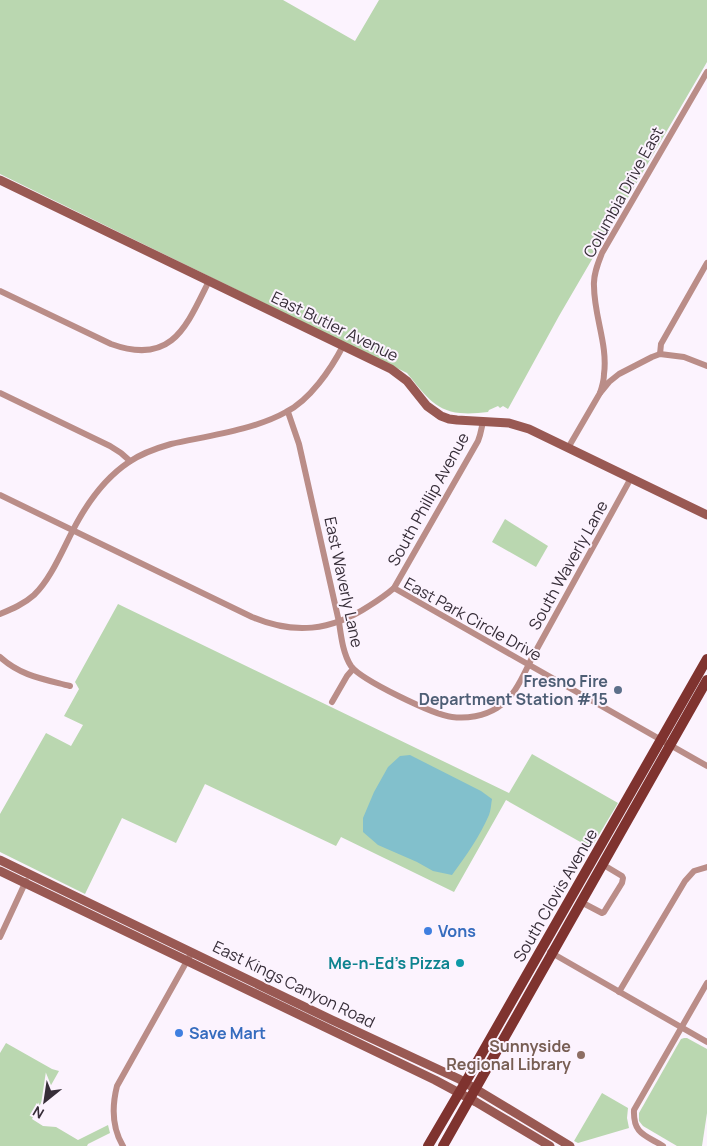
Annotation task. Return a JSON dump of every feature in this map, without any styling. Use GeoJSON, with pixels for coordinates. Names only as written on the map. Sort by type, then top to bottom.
{"type":"FeatureCollection","features":[{"type":"Feature","properties":{"kind":"main road","name":"East Butler Avenue"},"geometry":{"type":"LineString","coordinates":[[0,180],[398,374],[411,386],[427,406],[441,416],[449,419],[502,422],[529,429],[707,515]]}},
{"type":"Feature","properties":{"kind":"main road","name":"South Clovis Avenue"},"geometry":{"type":"LineString","coordinates":[[443,1146],[547,950],[581,902],[602,864],[707,659]]}},
{"type":"Feature","properties":{"kind":"main road","name":"South Clovis Avenue"},"geometry":{"type":"LineString","coordinates":[[428,1146],[459,1092],[547,950],[666,742],[707,680]]}},
{"type":"Feature","properties":{"kind":"main road","name":"East Kings Canyon Road"},"geometry":{"type":"LineString","coordinates":[[0,860],[28,879],[475,1088],[570,1146]]}},
{"type":"Feature","properties":{"kind":"main road","name":"East Kings Canyon Road"},"geometry":{"type":"LineString","coordinates":[[0,871],[28,879]]}},
{"type":"Feature","properties":{"kind":"main road","name":"East Kings Canyon Road"},"geometry":{"type":"LineString","coordinates":[[190,956],[281,1005],[459,1092],[550,1146]]}},
{"type":"Feature","properties":{"kind":"main road"},"geometry":{"type":"LineString","coordinates":[[281,1005],[288,1004],[334,1025],[339,1023]]}},
{"type":"Feature","properties":{"kind":"street","name":"Columbia Drive East"},"geometry":{"type":"LineString","coordinates":[[600,393],[605,372],[594,285],[598,263],[707,72]]}},
{"type":"Feature","properties":{"kind":"street"},"geometry":{"type":"LineString","coordinates":[[660,354],[661,344],[707,263]]}},
{"type":"Feature","properties":{"kind":"street"},"geometry":{"type":"LineString","coordinates":[[0,292],[111,344],[122,348],[143,350],[153,349],[178,336],[190,318],[209,281]]}},
{"type":"Feature","properties":{"kind":"street"},"geometry":{"type":"LineString","coordinates":[[0,614],[23,603],[42,587],[86,508],[103,486],[130,461],[147,452],[171,444],[258,424],[288,412],[325,376],[343,346]]}},
{"type":"Feature","properties":{"kind":"street"},"geometry":{"type":"LineString","coordinates":[[568,448],[600,393],[608,382],[619,374],[660,354],[684,357],[707,366]]}},
{"type":"Feature","properties":{"kind":"street"},"geometry":{"type":"LineString","coordinates":[[0,393],[110,446],[130,461]]}},
{"type":"Feature","properties":{"kind":"street","name":"East Waverly Lane"},"geometry":{"type":"LineString","coordinates":[[288,412],[299,444],[346,657],[353,669],[365,678],[426,709],[451,717],[464,718],[482,715],[498,708],[517,687],[529,665]]}},
{"type":"Feature","properties":{"kind":"street","name":"South Phillip Avenue"},"geometry":{"type":"LineString","coordinates":[[394,588],[478,441],[483,422]]}},
{"type":"Feature","properties":{"kind":"street","name":"South Waverly Lane"},"geometry":{"type":"LineString","coordinates":[[529,665],[631,478]]}},
{"type":"Feature","properties":{"kind":"street","name":"East Park Circle Drive"},"geometry":{"type":"LineString","coordinates":[[0,496],[266,623],[296,629],[339,622],[358,613],[394,588],[707,766]]}},
{"type":"Feature","properties":{"kind":"street"},"geometry":{"type":"LineString","coordinates":[[0,656],[13,668],[28,675],[70,686]]}},
{"type":"Feature","properties":{"kind":"street"},"geometry":{"type":"LineString","coordinates":[[332,702],[353,669]]}},
{"type":"Feature","properties":{"kind":"street"},"geometry":{"type":"LineString","coordinates":[[581,902],[602,914],[622,883],[622,876],[602,864]]}},
{"type":"Feature","properties":{"kind":"street"},"geometry":{"type":"LineString","coordinates":[[619,992],[684,881],[694,871],[707,867]]}},
{"type":"Feature","properties":{"kind":"street"},"geometry":{"type":"LineString","coordinates":[[0,936],[28,879]]}},
{"type":"Feature","properties":{"kind":"street"},"geometry":{"type":"LineString","coordinates":[[547,950],[707,1042]]}},
{"type":"Feature","properties":{"kind":"street"},"geometry":{"type":"LineString","coordinates":[[123,1146],[116,1129],[114,1112],[114,1102],[118,1086],[190,956]]}},
{"type":"Feature","properties":{"kind":"street"},"geometry":{"type":"LineString","coordinates":[[663,1146],[639,1132],[633,1121],[634,1110],[707,983]]}},
{"type":"Feature","properties":{"kind":"green space"},"geometry":{"type":"Polygon","coordinates":[[[0,0],[283,0],[355,41],[379,0],[707,0],[707,62],[559,316],[508,409],[498,406],[488,412],[460,413],[443,408],[429,399],[407,373],[0,174],[0,0]]]}},
{"type":"Feature","properties":{"kind":"green space"},"geometry":{"type":"Polygon","coordinates":[[[505,519],[548,546],[536,567],[492,542],[505,519]]]}},
{"type":"Feature","properties":{"kind":"green space"},"geometry":{"type":"Polygon","coordinates":[[[118,604],[509,793],[532,754],[618,803],[591,848],[506,800],[454,892],[341,837],[336,846],[205,784],[176,843],[122,818],[85,894],[0,852],[0,814],[46,733],[71,746],[83,725],[64,716],[79,689],[75,682],[118,604]]]}},
{"type":"Feature","properties":{"kind":"green space"},"geometry":{"type":"Polygon","coordinates":[[[684,1038],[707,1049],[707,1113],[702,1146],[677,1146],[643,1126],[639,1121],[639,1113],[681,1039],[684,1038]]]}},
{"type":"Feature","properties":{"kind":"green space"},"geometry":{"type":"Polygon","coordinates":[[[6,1043],[52,1069],[59,1071],[32,1119],[43,1126],[56,1127],[78,1140],[108,1125],[110,1133],[87,1146],[0,1146],[0,1053],[6,1043]]]}},
{"type":"Feature","properties":{"kind":"green space"},"geometry":{"type":"Polygon","coordinates":[[[602,1093],[628,1108],[629,1128],[578,1143],[574,1141],[602,1093]]]}},
{"type":"Feature","properties":{"kind":"water"},"geometry":{"type":"Polygon","coordinates":[[[410,755],[481,791],[492,799],[490,813],[481,831],[452,875],[433,871],[378,845],[363,832],[363,818],[374,792],[388,767],[400,756],[410,755]]]}},
{"type":"Feature","properties":{"kind":"place","name":"Fresno Fire Department Station #15"},"geometry":{"type":"Point","coordinates":[618,690]}},
{"type":"Feature","properties":{"kind":"place","name":"Vons"},"geometry":{"type":"Point","coordinates":[428,931]}},
{"type":"Feature","properties":{"kind":"place","name":"Me-n-Ed's Pizza"},"geometry":{"type":"Point","coordinates":[460,963]}},
{"type":"Feature","properties":{"kind":"place","name":"Save Mart"},"geometry":{"type":"Point","coordinates":[179,1033]}},
{"type":"Feature","properties":{"kind":"place","name":"Sunnyside Regional Library"},"geometry":{"type":"Point","coordinates":[581,1055]}}]}
